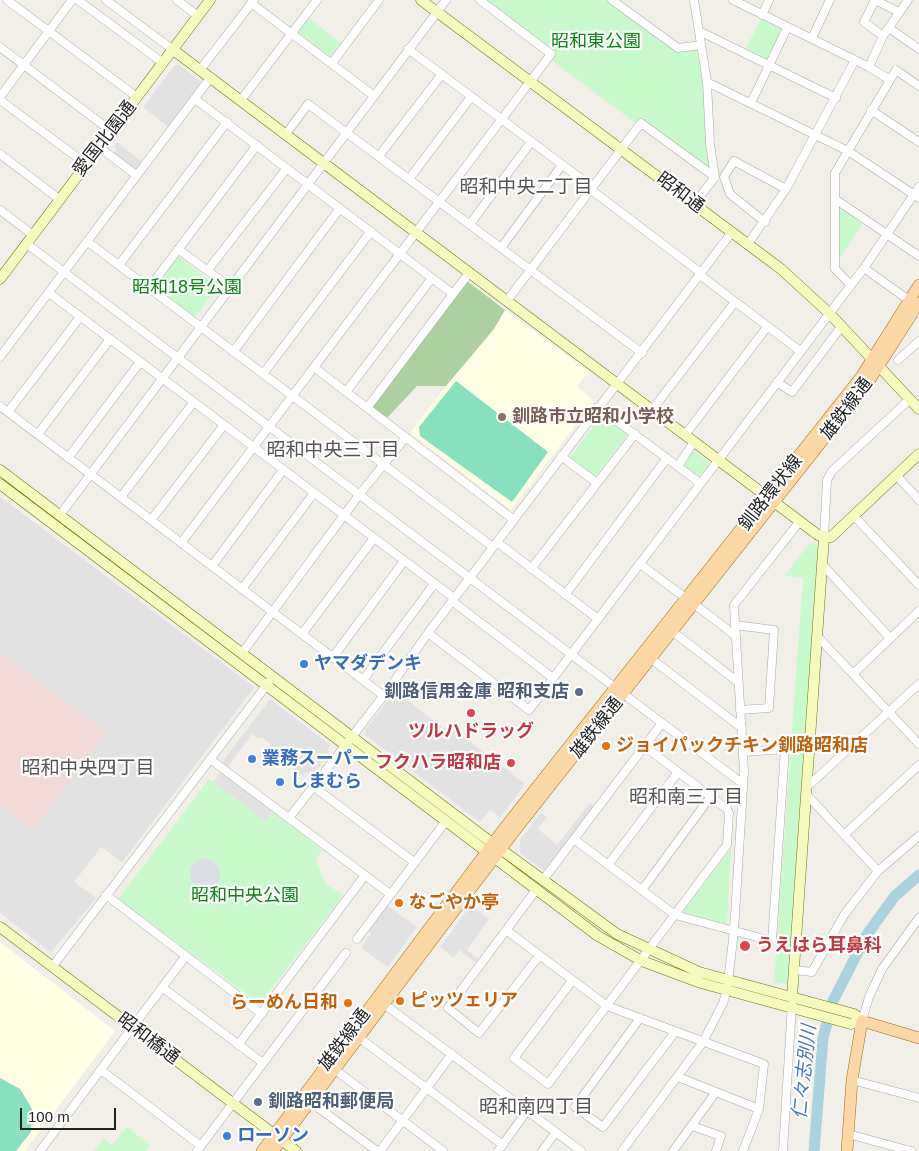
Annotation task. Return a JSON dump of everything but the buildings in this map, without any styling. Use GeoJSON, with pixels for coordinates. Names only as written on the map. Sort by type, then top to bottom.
{"type":"FeatureCollection","features":[{"type":"Feature","properties":{"kind":"main road"},"geometry":{"type":"LineString","coordinates":[[916,308],[919,285]]}},
{"type":"Feature","properties":{"kind":"main road","name":"雄鉄線通"},"geometry":{"type":"LineString","coordinates":[[273,1151],[278,1138],[494,851],[771,500],[916,308]]}},
{"type":"Feature","properties":{"kind":"main road","name":"雄鉄線通"},"geometry":{"type":"LineString","coordinates":[[620,691],[672,631],[691,601]]}},
{"type":"Feature","properties":{"kind":"main road","name":"雄鉄線通"},"geometry":{"type":"LineString","coordinates":[[262,1151],[278,1138],[334,1069],[384,1004],[494,851]]}},
{"type":"Feature","properties":{"kind":"main road"},"geometry":{"type":"LineString","coordinates":[[847,1151],[856,1020],[919,1038]]}},
{"type":"Feature","properties":{"kind":"street"},"geometry":{"type":"LineString","coordinates":[[7,0],[137,97]]}},
{"type":"Feature","properties":{"kind":"street"},"geometry":{"type":"LineString","coordinates":[[72,0],[0,98],[86,164]]}},
{"type":"Feature","properties":{"kind":"street"},"geometry":{"type":"LineString","coordinates":[[78,0],[163,63]]}},
{"type":"Feature","properties":{"kind":"street"},"geometry":{"type":"LineString","coordinates":[[106,0],[211,77],[771,500],[824,537],[831,537],[919,454]]}},
{"type":"Feature","properties":{"kind":"street"},"geometry":{"type":"LineString","coordinates":[[177,0],[198,16]]}},
{"type":"Feature","properties":{"kind":"street","name":"愛国北園通"},"geometry":{"type":"LineString","coordinates":[[2,272],[30,239],[210,0]]}},
{"type":"Feature","properties":{"kind":"street"},"geometry":{"type":"LineString","coordinates":[[241,100],[317,0]]}},
{"type":"Feature","properties":{"kind":"street"},"geometry":{"type":"LineString","coordinates":[[332,63],[379,0]]}},
{"type":"Feature","properties":{"kind":"street","name":"昭和通"},"geometry":{"type":"LineString","coordinates":[[421,0],[780,269],[829,313],[919,409]]}},
{"type":"Feature","properties":{"kind":"street"},"geometry":{"type":"LineString","coordinates":[[60,515],[446,0]]}},
{"type":"Feature","properties":{"kind":"street"},"geometry":{"type":"LineString","coordinates":[[181,543],[551,54],[480,0]]}},
{"type":"Feature","properties":{"kind":"street"},"geometry":{"type":"LineString","coordinates":[[612,0],[678,48],[701,45]]}},
{"type":"Feature","properties":{"kind":"street"},"geometry":{"type":"LineString","coordinates":[[694,0],[707,82],[710,144],[715,177],[694,204]]}},
{"type":"Feature","properties":{"kind":"street"},"geometry":{"type":"LineString","coordinates":[[733,0],[812,38],[890,80]]}},
{"type":"Feature","properties":{"kind":"street"},"geometry":{"type":"LineString","coordinates":[[762,14],[769,0]]}},
{"type":"Feature","properties":{"kind":"street"},"geometry":{"type":"LineString","coordinates":[[812,38],[830,0]]}},
{"type":"Feature","properties":{"kind":"street"},"geometry":{"type":"LineString","coordinates":[[883,36],[864,22],[875,0],[899,12]]}},
{"type":"Feature","properties":{"kind":"street"},"geometry":{"type":"LineString","coordinates":[[868,67],[883,36],[908,0]]}},
{"type":"Feature","properties":{"kind":"street"},"geometry":{"type":"LineString","coordinates":[[200,70],[253,2],[373,95]]}},
{"type":"Feature","properties":{"kind":"street"},"geometry":{"type":"LineString","coordinates":[[751,104],[788,28]]}},
{"type":"Feature","properties":{"kind":"street"},"geometry":{"type":"LineString","coordinates":[[889,28],[919,48]]}},
{"type":"Feature","properties":{"kind":"street"},"geometry":{"type":"LineString","coordinates":[[699,31],[836,98]]}},
{"type":"Feature","properties":{"kind":"street"},"geometry":{"type":"LineString","coordinates":[[0,47],[111,131]]}},
{"type":"Feature","properties":{"kind":"street"},"geometry":{"type":"LineString","coordinates":[[408,49],[562,165],[800,351]]}},
{"type":"Feature","properties":{"kind":"street"},"geometry":{"type":"LineString","coordinates":[[748,244],[786,189],[855,60]]}},
{"type":"Feature","properties":{"kind":"street"},"geometry":{"type":"LineString","coordinates":[[851,285],[834,270],[835,174],[896,70],[919,86]]}},
{"type":"Feature","properties":{"kind":"street"},"geometry":{"type":"LineString","coordinates":[[379,156],[442,74]]}},
{"type":"Feature","properties":{"kind":"street"},"geometry":{"type":"LineString","coordinates":[[0,357],[211,77]]}},
{"type":"Feature","properties":{"kind":"street"},"geometry":{"type":"LineString","coordinates":[[707,82],[848,150],[916,196]]}},
{"type":"Feature","properties":{"kind":"street"},"geometry":{"type":"LineString","coordinates":[[409,179],[471,97]]}},
{"type":"Feature","properties":{"kind":"street"},"geometry":{"type":"LineString","coordinates":[[195,99],[453,294]]}},
{"type":"Feature","properties":{"kind":"street"},"geometry":{"type":"LineString","coordinates":[[286,134],[308,104],[642,353]]}},
{"type":"Feature","properties":{"kind":"street"},"geometry":{"type":"LineString","coordinates":[[871,110],[919,142]]}},
{"type":"Feature","properties":{"kind":"street"},"geometry":{"type":"LineString","coordinates":[[119,265],[227,122]]}},
{"type":"Feature","properties":{"kind":"street"},"geometry":{"type":"LineString","coordinates":[[506,301],[641,122],[715,177]]}},
{"type":"Feature","properties":{"kind":"street"},"geometry":{"type":"LineString","coordinates":[[470,224],[531,142]]}},
{"type":"Feature","properties":{"kind":"street"},"geometry":{"type":"LineString","coordinates":[[149,288],[257,145]]}},
{"type":"Feature","properties":{"kind":"street"},"geometry":{"type":"LineString","coordinates":[[99,147],[136,175]]}},
{"type":"Feature","properties":{"kind":"street"},"geometry":{"type":"LineString","coordinates":[[0,154],[59,199]]}},
{"type":"Feature","properties":{"kind":"street"},"geometry":{"type":"LineString","coordinates":[[765,222],[730,194],[724,177],[734,161],[786,189]]}},
{"type":"Feature","properties":{"kind":"street"},"geometry":{"type":"LineString","coordinates":[[501,248],[562,165]]}},
{"type":"Feature","properties":{"kind":"street"},"geometry":{"type":"LineString","coordinates":[[208,270],[287,168]]}},
{"type":"Feature","properties":{"kind":"street"},"geometry":{"type":"LineString","coordinates":[[428,633],[529,710],[864,268],[916,196],[919,187]]}},
{"type":"Feature","properties":{"kind":"street"},"geometry":{"type":"LineString","coordinates":[[835,199],[919,256]]}},
{"type":"Feature","properties":{"kind":"street"},"geometry":{"type":"LineString","coordinates":[[233,352],[340,208]]}},
{"type":"Feature","properties":{"kind":"street"},"geometry":{"type":"LineString","coordinates":[[0,210],[64,272],[743,784]]}},
{"type":"Feature","properties":{"kind":"street"},"geometry":{"type":"LineString","coordinates":[[263,374],[371,231]]}},
{"type":"Feature","properties":{"kind":"street"},"geometry":{"type":"LineString","coordinates":[[289,818],[384,696],[428,633],[732,232]]}},
{"type":"Feature","properties":{"kind":"street"},"geometry":{"type":"LineString","coordinates":[[88,242],[383,466],[531,569],[598,619]]}},
{"type":"Feature","properties":{"kind":"street"},"geometry":{"type":"LineString","coordinates":[[178,249],[231,288]]}},
{"type":"Feature","properties":{"kind":"street"},"geometry":{"type":"LineString","coordinates":[[864,268],[916,308]]}},
{"type":"Feature","properties":{"kind":"street"},"geometry":{"type":"LineString","coordinates":[[367,408],[469,273]]}},
{"type":"Feature","properties":{"kind":"street"},"geometry":{"type":"LineString","coordinates":[[346,392],[432,278]]}},
{"type":"Feature","properties":{"kind":"street"},"geometry":{"type":"LineString","coordinates":[[49,293],[374,538],[553,678]]}},
{"type":"Feature","properties":{"kind":"street"},"geometry":{"type":"LineString","coordinates":[[652,410],[735,302]]}},
{"type":"Feature","properties":{"kind":"street"},"geometry":{"type":"LineString","coordinates":[[8,412],[80,316]]}},
{"type":"Feature","properties":{"kind":"street"},"geometry":{"type":"LineString","coordinates":[[685,435],[767,327]]}},
{"type":"Feature","properties":{"kind":"street"},"geometry":{"type":"LineString","coordinates":[[777,382],[792,392],[841,327]]}},
{"type":"Feature","properties":{"kind":"street"},"geometry":{"type":"LineString","coordinates":[[38,434],[110,339]]}},
{"type":"Feature","properties":{"kind":"street"},"geometry":{"type":"LineString","coordinates":[[898,360],[919,341]]}},
{"type":"Feature","properties":{"kind":"street"},"geometry":{"type":"LineString","coordinates":[[68,458],[140,362]]}},
{"type":"Feature","properties":{"kind":"street"},"geometry":{"type":"LineString","coordinates":[[314,368],[514,520]]}},
{"type":"Feature","properties":{"kind":"street"},"geometry":{"type":"LineString","coordinates":[[783,1151],[827,480],[832,471],[910,399]]}},
{"type":"Feature","properties":{"kind":"street"},"geometry":{"type":"LineString","coordinates":[[121,497],[193,403]]}},
{"type":"Feature","properties":{"kind":"street"},"geometry":{"type":"LineString","coordinates":[[0,406],[384,696]]}},
{"type":"Feature","properties":{"kind":"street"},"geometry":{"type":"LineString","coordinates":[[598,407],[700,483]]}},
{"type":"Feature","properties":{"kind":"street"},"geometry":{"type":"LineString","coordinates":[[151,520],[224,425]]}},
{"type":"Feature","properties":{"kind":"street"},"geometry":{"type":"LineString","coordinates":[[531,569],[634,434]]}},
{"type":"Feature","properties":{"kind":"street"},"geometry":{"type":"LineString","coordinates":[[242,653],[359,495],[406,437]]}},
{"type":"Feature","properties":{"kind":"street"},"geometry":{"type":"LineString","coordinates":[[678,466],[694,442]]}},
{"type":"Feature","properties":{"kind":"street"},"geometry":{"type":"LineString","coordinates":[[561,456],[597,483]]}},
{"type":"Feature","properties":{"kind":"street"},"geometry":{"type":"LineString","coordinates":[[565,594],[667,458]]}},
{"type":"Feature","properties":{"kind":"street"},"geometry":{"type":"LineString","coordinates":[[0,470],[352,736],[494,851],[536,890],[598,936],[642,961],[684,977],[792,997],[856,1020]]}},
{"type":"Feature","properties":{"kind":"street"},"geometry":{"type":"LineString","coordinates":[[212,566],[283,470]]}},
{"type":"Feature","properties":{"kind":"street"},"geometry":{"type":"LineString","coordinates":[[896,476],[919,500]]}},
{"type":"Feature","properties":{"kind":"street"},"geometry":{"type":"LineString","coordinates":[[0,484],[446,821],[543,880],[605,926],[649,951],[728,985],[791,1008],[856,1020]]}},
{"type":"Feature","properties":{"kind":"street"},"geometry":{"type":"LineString","coordinates":[[242,589],[314,493]]}},
{"type":"Feature","properties":{"kind":"street"},"geometry":{"type":"LineString","coordinates":[[854,516],[919,585]]}},
{"type":"Feature","properties":{"kind":"street"},"geometry":{"type":"LineString","coordinates":[[622,1151],[703,1042],[723,1003],[728,985],[734,931],[744,752],[734,605],[800,521]]}},
{"type":"Feature","properties":{"kind":"street"},"geometry":{"type":"LineString","coordinates":[[302,634],[374,538]]}},
{"type":"Feature","properties":{"kind":"street"},"geometry":{"type":"LineString","coordinates":[[333,657],[404,561]]}},
{"type":"Feature","properties":{"kind":"street"},"geometry":{"type":"LineString","coordinates":[[640,564],[736,636]]}},
{"type":"Feature","properties":{"kind":"street"},"geometry":{"type":"LineString","coordinates":[[822,564],[890,638]]}},
{"type":"Feature","properties":{"kind":"street"},"geometry":{"type":"LineString","coordinates":[[363,680],[434,584]]}},
{"type":"Feature","properties":{"kind":"street"},"geometry":{"type":"LineString","coordinates":[[853,674],[919,611]]}},
{"type":"Feature","properties":{"kind":"street"},"geometry":{"type":"LineString","coordinates":[[735,625],[774,630],[770,708],[740,710]]}},
{"type":"Feature","properties":{"kind":"street"},"geometry":{"type":"LineString","coordinates":[[672,631],[738,682]]}},
{"type":"Feature","properties":{"kind":"street"},"geometry":{"type":"LineString","coordinates":[[817,636],[919,744]]}},
{"type":"Feature","properties":{"kind":"street"},"geometry":{"type":"LineString","coordinates":[[650,658],[742,728]]}},
{"type":"Feature","properties":{"kind":"street"},"geometry":{"type":"LineString","coordinates":[[52,967],[273,676]]}},
{"type":"Feature","properties":{"kind":"street"},"geometry":{"type":"LineString","coordinates":[[807,790],[919,684]]}},
{"type":"Feature","properties":{"kind":"street"},"geometry":{"type":"LineString","coordinates":[[543,880],[662,723]]}},
{"type":"Feature","properties":{"kind":"street"},"geometry":{"type":"LineString","coordinates":[[572,981],[514,1058],[548,1084],[642,961],[727,845],[729,813],[727,809],[644,746]]}},
{"type":"Feature","properties":{"kind":"street"},"geometry":{"type":"LineString","coordinates":[[575,840],[675,915],[772,941],[785,749],[744,752]]}},
{"type":"Feature","properties":{"kind":"street"},"geometry":{"type":"LineString","coordinates":[[210,759],[390,894]]}},
{"type":"Feature","properties":{"kind":"street"},"geometry":{"type":"LineString","coordinates":[[844,835],[919,765]]}},
{"type":"Feature","properties":{"kind":"street"},"geometry":{"type":"LineString","coordinates":[[608,865],[678,772]]}},
{"type":"Feature","properties":{"kind":"street"},"geometry":{"type":"LineString","coordinates":[[314,787],[414,862]]}},
{"type":"Feature","properties":{"kind":"street"},"geometry":{"type":"LineString","coordinates":[[807,790],[844,835],[878,871]]}},
{"type":"Feature","properties":{"kind":"street"},"geometry":{"type":"LineString","coordinates":[[642,890],[711,796]]}},
{"type":"Feature","properties":{"kind":"street"},"geometry":{"type":"LineString","coordinates":[[357,939],[446,821]]}},
{"type":"Feature","properties":{"kind":"street"},"geometry":{"type":"LineString","coordinates":[[794,970],[812,972],[844,915],[878,871],[919,836]]}},
{"type":"Feature","properties":{"kind":"street"},"geometry":{"type":"LineString","coordinates":[[238,1045],[365,875]]}},
{"type":"Feature","properties":{"kind":"street"},"geometry":{"type":"LineString","coordinates":[[536,890],[448,1008],[479,1033],[539,956]]}},
{"type":"Feature","properties":{"kind":"street"},"geometry":{"type":"LineString","coordinates":[[106,895],[262,1014]]}},
{"type":"Feature","properties":{"kind":"street"},"geometry":{"type":"LineString","coordinates":[[856,1020],[882,969],[919,918]]}},
{"type":"Feature","properties":{"kind":"street","name":"昭和橋通"},"geometry":{"type":"LineString","coordinates":[[0,928],[296,1151]]}},
{"type":"Feature","properties":{"kind":"street"},"geometry":{"type":"LineString","coordinates":[[506,930],[607,1006],[764,1064],[759,1109],[743,1151]]}},
{"type":"Feature","properties":{"kind":"street"},"geometry":{"type":"LineString","coordinates":[[100,1070],[199,1149],[346,953]]}},
{"type":"Feature","properties":{"kind":"street"},"geometry":{"type":"LineString","coordinates":[[40,1151],[185,957]]}},
{"type":"Feature","properties":{"kind":"street"},"geometry":{"type":"LineString","coordinates":[[163,988],[263,1063]]}},
{"type":"Feature","properties":{"kind":"street"},"geometry":{"type":"LineString","coordinates":[[384,1004],[581,1151]]}},
{"type":"Feature","properties":{"kind":"street"},"geometry":{"type":"LineString","coordinates":[[640,1018],[575,1107],[603,1127],[674,1032]]}},
{"type":"Feature","properties":{"kind":"street"},"geometry":{"type":"LineString","coordinates":[[358,1037],[428,1089],[500,1148],[527,1111]]}},
{"type":"Feature","properties":{"kind":"street"},"geometry":{"type":"LineString","coordinates":[[309,1101],[379,1151],[428,1089],[452,1054]]}},
{"type":"Feature","properties":{"kind":"street"},"geometry":{"type":"LineString","coordinates":[[334,1069],[444,1151]]}},
{"type":"Feature","properties":{"kind":"street"},"geometry":{"type":"LineString","coordinates":[[678,1077],[759,1109]]}},
{"type":"Feature","properties":{"kind":"street"},"geometry":{"type":"LineString","coordinates":[[852,1080],[919,1098]]}},
{"type":"Feature","properties":{"kind":"street"},"geometry":{"type":"LineString","coordinates":[[673,1151],[716,1092]]}},
{"type":"Feature","properties":{"kind":"street"},"geometry":{"type":"LineString","coordinates":[[692,1126],[721,1136],[716,1151]]}},
{"type":"Feature","properties":{"kind":"street"},"geometry":{"type":"LineString","coordinates":[[542,1151],[556,1132]]}},
{"type":"Feature","properties":{"kind":"street"},"geometry":{"type":"LineString","coordinates":[[848,1134],[911,1151]]}},
{"type":"Feature","properties":{"kind":"shaded area"},"geometry":{"type":"Polygon","coordinates":[[[175,65],[179,65],[201,82],[168,127],[143,107],[175,65]]]}},
{"type":"Feature","properties":{"kind":"shaded area"},"geometry":{"type":"Polygon","coordinates":[[[117,142],[142,162],[137,168],[134,169],[113,153],[117,149],[114,147],[117,142]]]}},
{"type":"Feature","properties":{"kind":"shaded area","name":"釧路市立昭和小学校"},"geometry":{"type":"Polygon","coordinates":[[[505,310],[589,372],[577,386],[594,401],[511,510],[410,433],[505,310]]]}},
{"type":"Feature","properties":{"kind":"shaded area"},"geometry":{"type":"Polygon","coordinates":[[[0,497],[254,687],[122,862],[101,847],[74,882],[96,898],[51,952],[0,913],[0,497]]]}},
{"type":"Feature","properties":{"kind":"shaded area"},"geometry":{"type":"Polygon","coordinates":[[[0,497],[254,687],[122,862],[101,847],[74,882],[96,898],[51,952],[0,913],[0,805],[33,830],[106,732],[0,652],[0,497]]]}},
{"type":"Feature","properties":{"kind":"shaded area"},"geometry":{"type":"Polygon","coordinates":[[[396,691],[444,729],[448,725],[525,784],[500,818],[490,810],[480,822],[365,735],[366,729],[396,691]]]}},
{"type":"Feature","properties":{"kind":"shaded area"},"geometry":{"type":"Polygon","coordinates":[[[270,699],[330,745],[327,749],[330,752],[312,776],[306,772],[303,776],[275,754],[276,752],[269,747],[271,744],[261,737],[259,739],[252,734],[228,767],[222,762],[270,699]]]}},
{"type":"Feature","properties":{"kind":"shaded area"},"geometry":{"type":"Polygon","coordinates":[[[222,771],[272,811],[265,821],[213,782],[222,771]]]}},
{"type":"Feature","properties":{"kind":"shaded area"},"geometry":{"type":"Polygon","coordinates":[[[590,803],[595,807],[544,871],[520,853],[520,840],[541,813],[547,817],[538,829],[557,845],[590,803]]]}},
{"type":"Feature","properties":{"kind":"shaded area"},"geometry":{"type":"Polygon","coordinates":[[[205,859],[211,860],[219,868],[219,880],[211,888],[205,889],[199,888],[191,880],[190,874],[191,868],[199,860],[205,859]]]}},
{"type":"Feature","properties":{"kind":"shaded area"},"geometry":{"type":"Polygon","coordinates":[[[386,905],[417,927],[388,967],[361,948],[371,934],[367,930],[386,905]]]}},
{"type":"Feature","properties":{"kind":"shaded area"},"geometry":{"type":"Polygon","coordinates":[[[471,905],[489,919],[467,950],[478,959],[475,962],[459,950],[454,958],[440,947],[471,905]]]}},
{"type":"Feature","properties":{"kind":"shaded area"},"geometry":{"type":"Polygon","coordinates":[[[0,942],[115,1031],[25,1151],[0,1151],[0,942]]]}},
{"type":"Feature","properties":{"kind":"green space","name":"昭和東公園"},"geometry":{"type":"Polygon","coordinates":[[[483,0],[608,0],[677,52],[699,48],[704,82],[711,165],[707,168],[637,124],[550,59],[554,54],[483,0]]]}},
{"type":"Feature","properties":{"kind":"green space"},"geometry":{"type":"Polygon","coordinates":[[[309,18],[341,43],[330,57],[298,32],[309,18]]]}},
{"type":"Feature","properties":{"kind":"green space"},"geometry":{"type":"Polygon","coordinates":[[[761,19],[783,30],[768,59],[746,48],[761,19]]]}},
{"type":"Feature","properties":{"kind":"green space"},"geometry":{"type":"Polygon","coordinates":[[[843,208],[863,224],[838,260],[838,210],[843,208]]]}},
{"type":"Feature","properties":{"kind":"green space","name":"昭和18号公園"},"geometry":{"type":"Polygon","coordinates":[[[178,256],[218,287],[195,317],[155,287],[178,256]]]}},
{"type":"Feature","properties":{"kind":"green space"},"geometry":{"type":"Polygon","coordinates":[[[467,281],[505,310],[494,329],[446,386],[417,386],[387,418],[370,407],[467,281]]]}},
{"type":"Feature","properties":{"kind":"green space"},"geometry":{"type":"Polygon","coordinates":[[[456,381],[548,452],[512,502],[420,436],[419,427],[456,381]]]}},
{"type":"Feature","properties":{"kind":"green space"},"geometry":{"type":"Polygon","coordinates":[[[602,414],[628,434],[595,477],[570,458],[602,414]]]}},
{"type":"Feature","properties":{"kind":"green space"},"geometry":{"type":"Polygon","coordinates":[[[692,450],[708,461],[708,466],[699,478],[682,464],[692,450]]]}},
{"type":"Feature","properties":{"kind":"green space"},"geometry":{"type":"Polygon","coordinates":[[[810,542],[819,547],[787,984],[774,982],[803,578],[784,576],[810,542]]]}},
{"type":"Feature","properties":{"kind":"green space","name":"昭和中央公園"},"geometry":{"type":"Polygon","coordinates":[[[209,779],[265,821],[272,811],[322,850],[316,859],[325,883],[343,895],[260,1004],[118,899],[209,779]]]}},
{"type":"Feature","properties":{"kind":"green space"},"geometry":{"type":"Polygon","coordinates":[[[731,849],[727,924],[684,913],[684,910],[731,849]]]}},
{"type":"Feature","properties":{"kind":"green space"},"geometry":{"type":"Polygon","coordinates":[[[0,1078],[20,1089],[32,1109],[31,1132],[16,1151],[0,1151],[0,1078]]]}},
{"type":"Feature","properties":{"kind":"green space"},"geometry":{"type":"Polygon","coordinates":[[[127,1127],[150,1145],[146,1151],[94,1151],[104,1138],[112,1145],[127,1127]]]}},
{"type":"Feature","properties":{"kind":"waterway","name":"仁々志別川"},"geometry":{"type":"LineString","coordinates":[[814,1151],[823,1038],[833,1001],[866,936],[894,897],[919,875]]}},
{"type":"Feature","properties":{"kind":"place","name":"釧路市立昭和小学校"},"geometry":{"type":"Point","coordinates":[502,417]}},
{"type":"Feature","properties":{"kind":"place","name":"ヤマダデンキ"},"geometry":{"type":"Point","coordinates":[304,664]}},
{"type":"Feature","properties":{"kind":"place","name":"釧路信用金庫 昭和支店"},"geometry":{"type":"Point","coordinates":[579,692]}},
{"type":"Feature","properties":{"kind":"place","name":"ツルハドラッグ"},"geometry":{"type":"Point","coordinates":[471,713]}},
{"type":"Feature","properties":{"kind":"place","name":"ジョイパックチキン釧路昭和店"},"geometry":{"type":"Point","coordinates":[606,746]}},
{"type":"Feature","properties":{"kind":"place","name":"業務スーパー"},"geometry":{"type":"Point","coordinates":[252,759]}},
{"type":"Feature","properties":{"kind":"place","name":"フクハラ昭和店"},"geometry":{"type":"Point","coordinates":[511,763]}},
{"type":"Feature","properties":{"kind":"place","name":"しまむら"},"geometry":{"type":"Point","coordinates":[280,782]}},
{"type":"Feature","properties":{"kind":"place","name":"なごやか亭"},"geometry":{"type":"Point","coordinates":[399,903]}},
{"type":"Feature","properties":{"kind":"place","name":"うえはら耳鼻科"},"geometry":{"type":"Point","coordinates":[745,946]}},
{"type":"Feature","properties":{"kind":"place","name":"ピッツェリア"},"geometry":{"type":"Point","coordinates":[400,1001]}},
{"type":"Feature","properties":{"kind":"place","name":"らーめん日和"},"geometry":{"type":"Point","coordinates":[348,1003]}},
{"type":"Feature","properties":{"kind":"place","name":"釧路昭和郵便局"},"geometry":{"type":"Point","coordinates":[258,1102]}},
{"type":"Feature","properties":{"kind":"place","name":"ローソン"},"geometry":{"type":"Point","coordinates":[227,1136]}},
{"type":"Feature","properties":{"kind":"district","name":"昭和中央二丁目"},"geometry":{"type":"Point","coordinates":[526,188]}},
{"type":"Feature","properties":{"kind":"district","name":"昭和中央三丁目"},"geometry":{"type":"Point","coordinates":[333,451]}},
{"type":"Feature","properties":{"kind":"district","name":"昭和中央四丁目"},"geometry":{"type":"Point","coordinates":[88,769]}},
{"type":"Feature","properties":{"kind":"district","name":"昭和南三丁目"},"geometry":{"type":"Point","coordinates":[686,798]}},
{"type":"Feature","properties":{"kind":"district","name":"昭和南四丁目"},"geometry":{"type":"Point","coordinates":[536,1108]}}]}
